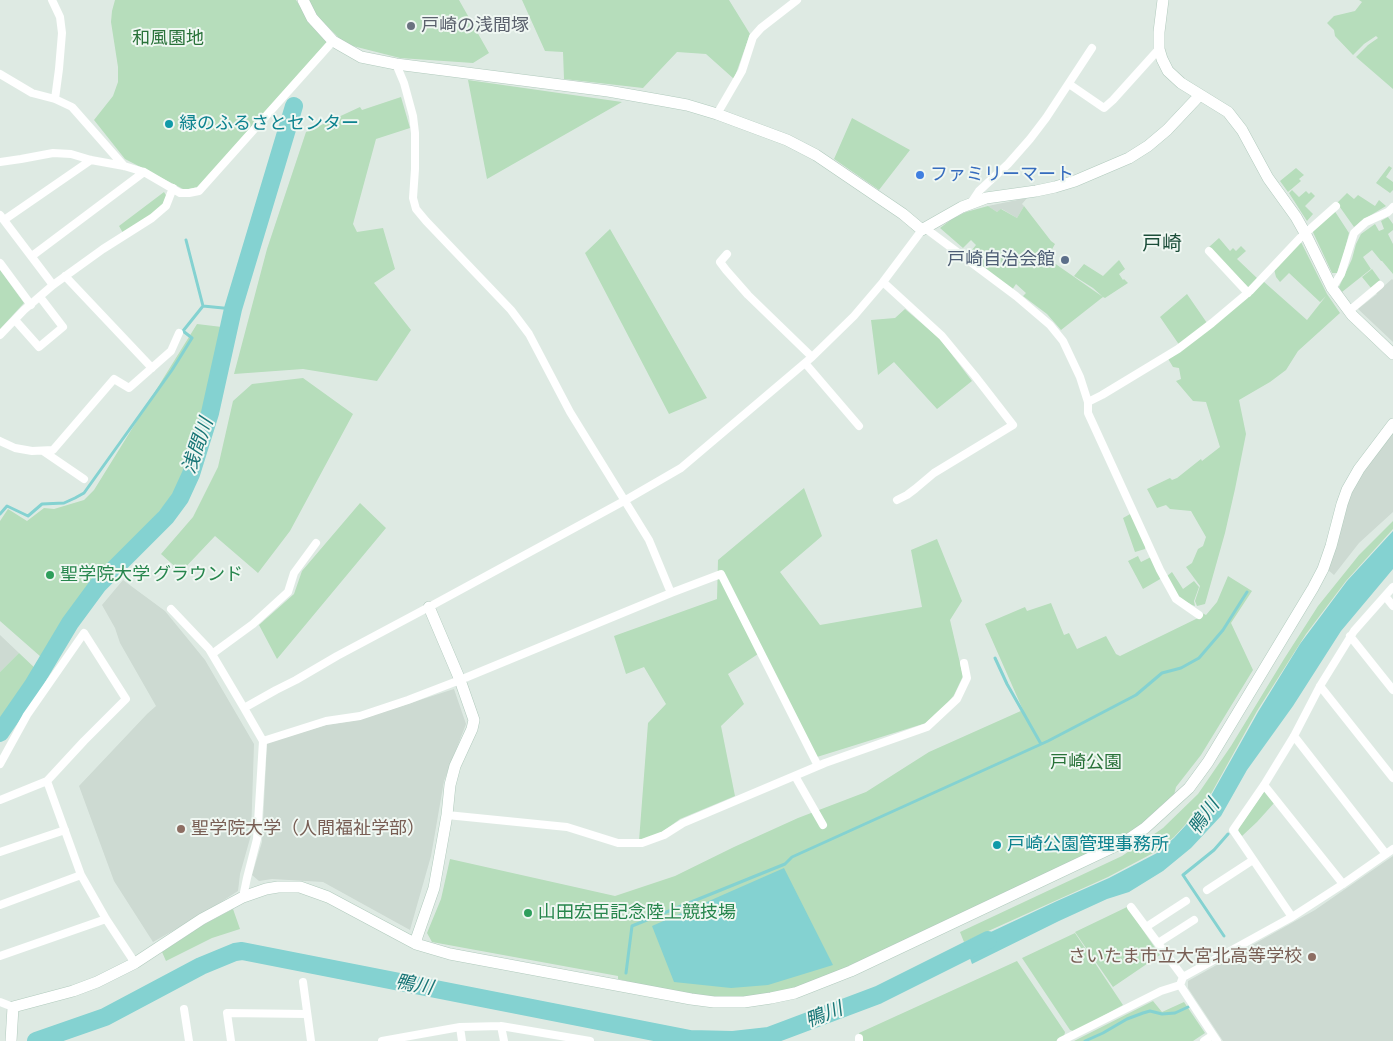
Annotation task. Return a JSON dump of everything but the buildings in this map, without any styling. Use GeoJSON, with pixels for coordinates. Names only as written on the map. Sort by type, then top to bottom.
{"type":"FeatureCollection","features":[{"type":"Feature","properties":{"kind":"street"},"geometry":{"type":"LineString","coordinates":[[52,0],[60,17],[62,32],[54,99]]}},
{"type":"Feature","properties":{"kind":"street"},"geometry":{"type":"LineString","coordinates":[[303,0],[312,18],[333,41],[361,57],[396,64],[608,91],[687,105],[787,140],[816,155],[903,214],[1016,296],[1050,325],[1062,341],[1080,377],[1088,402],[1088,413],[1160,570],[1176,599],[1199,615]]}},
{"type":"Feature","properties":{"kind":"street"},"geometry":{"type":"LineString","coordinates":[[717,114],[742,71],[753,37],[761,28],[797,0]]}},
{"type":"Feature","properties":{"kind":"street"},"geometry":{"type":"LineString","coordinates":[[1163,0],[1159,50],[1168,71],[1181,83],[1213,102],[1230,115],[1242,130],[1268,178],[1305,233],[1332,288],[1349,311],[1393,354]]}},
{"type":"Feature","properties":{"kind":"street"},"geometry":{"type":"LineString","coordinates":[[0,162],[53,153],[71,154],[144,172],[180,193],[200,191],[333,41]]}},
{"type":"Feature","properties":{"kind":"street"},"geometry":{"type":"LineString","coordinates":[[970,204],[979,191],[1030,139],[1092,48]]}},
{"type":"Feature","properties":{"kind":"street"},"geometry":{"type":"LineString","coordinates":[[1069,84],[1104,108],[1114,100],[1159,50]]}},
{"type":"Feature","properties":{"kind":"street"},"geometry":{"type":"LineString","coordinates":[[396,64],[404,83],[413,116],[415,133],[413,198],[416,209],[511,310],[529,334],[570,412],[649,540],[671,593]]}},
{"type":"Feature","properties":{"kind":"street"},"geometry":{"type":"LineString","coordinates":[[0,74],[32,93],[54,99],[72,107],[124,166]]}},
{"type":"Feature","properties":{"kind":"street"},"geometry":{"type":"LineString","coordinates":[[244,708],[681,468],[805,363],[854,316],[924,229],[962,207],[986,198],[1055,187],[1075,181],[1129,158],[1148,146],[1167,130],[1200,95]]}},
{"type":"Feature","properties":{"kind":"street"},"geometry":{"type":"LineString","coordinates":[[53,285],[2,217],[91,160]]}},
{"type":"Feature","properties":{"kind":"street"},"geometry":{"type":"LineString","coordinates":[[32,256],[144,172]]}},
{"type":"Feature","properties":{"kind":"street"},"geometry":{"type":"LineString","coordinates":[[0,334],[53,285],[103,249],[152,218],[166,206],[173,188]]}},
{"type":"Feature","properties":{"kind":"street"},"geometry":{"type":"LineString","coordinates":[[1088,402],[1178,349],[1212,323],[1248,293],[1305,233],[1336,206]]}},
{"type":"Feature","properties":{"kind":"street"},"geometry":{"type":"LineString","coordinates":[[1332,288],[1341,274],[1354,233],[1366,222],[1388,212],[1393,207]]}},
{"type":"Feature","properties":{"kind":"street"},"geometry":{"type":"LineString","coordinates":[[1209,251],[1248,293]]}},
{"type":"Feature","properties":{"kind":"street"},"geometry":{"type":"LineString","coordinates":[[727,254],[720,262],[726,270],[748,295],[812,356]]}},
{"type":"Feature","properties":{"kind":"street"},"geometry":{"type":"LineString","coordinates":[[0,263],[31,304]]}},
{"type":"Feature","properties":{"kind":"street"},"geometry":{"type":"LineString","coordinates":[[65,276],[152,368]]}},
{"type":"Feature","properties":{"kind":"street"},"geometry":{"type":"LineString","coordinates":[[883,282],[942,336],[1013,425],[934,473],[907,496],[897,500]]}},
{"type":"Feature","properties":{"kind":"street"},"geometry":{"type":"LineString","coordinates":[[1349,311],[1380,286]]}},
{"type":"Feature","properties":{"kind":"street"},"geometry":{"type":"LineString","coordinates":[[15,320],[39,347],[63,326],[40,297]]}},
{"type":"Feature","properties":{"kind":"street"},"geometry":{"type":"LineString","coordinates":[[0,441],[15,448],[32,451],[53,450],[114,379],[128,388],[171,351],[179,332]]}},
{"type":"Feature","properties":{"kind":"street"},"geometry":{"type":"LineString","coordinates":[[805,363],[859,426]]}},
{"type":"Feature","properties":{"kind":"street"},"geometry":{"type":"LineString","coordinates":[[0,1002],[13,1007],[73,991],[97,982],[135,963],[202,919],[243,897],[278,887],[300,887],[328,897],[416,944],[450,954],[690,1000],[744,1002],[795,994],[851,971],[1126,841],[1145,828],[1189,788],[1208,762],[1313,588],[1328,554],[1347,490],[1368,456],[1393,424]]}},
{"type":"Feature","properties":{"kind":"street"},"geometry":{"type":"LineString","coordinates":[[43,451],[84,479]]}},
{"type":"Feature","properties":{"kind":"street"},"geometry":{"type":"LineString","coordinates":[[212,654],[253,624],[288,592],[294,573],[316,542]]}},
{"type":"Feature","properties":{"kind":"street"},"geometry":{"type":"LineString","coordinates":[[263,741],[326,721],[360,716],[408,700],[721,574],[818,766]]}},
{"type":"Feature","properties":{"kind":"street"},"geometry":{"type":"LineString","coordinates":[[1292,917],[1233,830],[1264,785],[1294,736],[1320,686],[1350,636],[1393,587]]}},
{"type":"Feature","properties":{"kind":"street"},"geometry":{"type":"LineString","coordinates":[[1385,596],[1393,606]]}},
{"type":"Feature","properties":{"kind":"street"},"geometry":{"type":"LineString","coordinates":[[416,944],[434,888],[447,815],[450,785],[455,766],[472,729],[474,720],[460,680],[429,607]]}},
{"type":"Feature","properties":{"kind":"street"},"geometry":{"type":"LineString","coordinates":[[171,609],[209,649],[263,741],[257,839],[243,897]]}},
{"type":"Feature","properties":{"kind":"street"},"geometry":{"type":"LineString","coordinates":[[0,764],[28,715],[84,633],[126,699],[47,781],[0,800]]}},
{"type":"Feature","properties":{"kind":"street"},"geometry":{"type":"LineString","coordinates":[[1350,636],[1393,690]]}},
{"type":"Feature","properties":{"kind":"street"},"geometry":{"type":"LineString","coordinates":[[447,815],[567,827],[618,843],[642,843],[664,836],[683,823],[818,766],[927,727],[957,699],[967,678],[964,663]]}},
{"type":"Feature","properties":{"kind":"street"},"geometry":{"type":"LineString","coordinates":[[1320,686],[1393,778]]}},
{"type":"Feature","properties":{"kind":"street"},"geometry":{"type":"LineString","coordinates":[[1180,985],[1183,977],[1292,917],[1390,852],[1294,736]]}},
{"type":"Feature","properties":{"kind":"street"},"geometry":{"type":"LineString","coordinates":[[795,776],[823,825]]}},
{"type":"Feature","properties":{"kind":"street"},"geometry":{"type":"LineString","coordinates":[[47,781],[81,875],[106,919],[135,963]]}},
{"type":"Feature","properties":{"kind":"street"},"geometry":{"type":"LineString","coordinates":[[1264,785],[1343,884]]}},
{"type":"Feature","properties":{"kind":"street"},"geometry":{"type":"LineString","coordinates":[[0,852],[65,830]]}},
{"type":"Feature","properties":{"kind":"street"},"geometry":{"type":"LineString","coordinates":[[1207,890],[1253,860]]}},
{"type":"Feature","properties":{"kind":"street"},"geometry":{"type":"LineString","coordinates":[[0,905],[81,875]]}},
{"type":"Feature","properties":{"kind":"street"},"geometry":{"type":"LineString","coordinates":[[1146,927],[1186,901]]}},
{"type":"Feature","properties":{"kind":"street"},"geometry":{"type":"LineString","coordinates":[[1131,907],[1183,977]]}},
{"type":"Feature","properties":{"kind":"street"},"geometry":{"type":"LineString","coordinates":[[0,956],[106,919]]}},
{"type":"Feature","properties":{"kind":"street"},"geometry":{"type":"LineString","coordinates":[[1158,943],[1194,920]]}},
{"type":"Feature","properties":{"kind":"street"},"geometry":{"type":"LineString","coordinates":[[303,982],[311,1041]]}},
{"type":"Feature","properties":{"kind":"street"},"geometry":{"type":"LineString","coordinates":[[1180,985],[1215,1038],[1204,1041]]}},
{"type":"Feature","properties":{"kind":"street"},"geometry":{"type":"LineString","coordinates":[[1061,1041],[1161,991],[1180,985]]}},
{"type":"Feature","properties":{"kind":"street"},"geometry":{"type":"LineString","coordinates":[[10,1041],[13,1007]]}},
{"type":"Feature","properties":{"kind":"street"},"geometry":{"type":"LineString","coordinates":[[184,1009],[189,1041]]}},
{"type":"Feature","properties":{"kind":"street"},"geometry":{"type":"LineString","coordinates":[[232,1041],[227,1013],[307,1014]]}},
{"type":"Feature","properties":{"kind":"street"},"geometry":{"type":"LineString","coordinates":[[501,1026],[504,1041]]}},
{"type":"Feature","properties":{"kind":"street"},"geometry":{"type":"LineString","coordinates":[[382,1041],[403,1039],[460,1027],[501,1026],[554,1038],[590,1041]]}},
{"type":"Feature","properties":{"kind":"street"},"geometry":{"type":"LineString","coordinates":[[460,1027],[462,1041]]}},
{"type":"Feature","properties":{"kind":"shaded area"},"geometry":{"type":"Polygon","coordinates":[[[1027,198],[1022,204],[1024,206],[1017,218],[1002,209],[997,212],[988,206],[1027,198]]]}},
{"type":"Feature","properties":{"kind":"shaded area"},"geometry":{"type":"Polygon","coordinates":[[[1393,280],[1393,342],[1358,309],[1393,280]]]}},
{"type":"Feature","properties":{"kind":"shaded area"},"geometry":{"type":"Polygon","coordinates":[[[1393,432],[1393,512],[1359,543],[1334,575],[1328,570],[1354,487],[1363,471],[1393,432]]]}},
{"type":"Feature","properties":{"kind":"shaded area"},"geometry":{"type":"Polygon","coordinates":[[[123,580],[165,611],[205,660],[254,744],[251,835],[240,874],[238,891],[201,915],[153,942],[114,881],[79,786],[156,706],[120,643],[115,628],[102,605],[123,580]]]}},
{"type":"Feature","properties":{"kind":"shaded area"},"geometry":{"type":"Polygon","coordinates":[[[0,635],[19,653],[0,672],[0,635]]]}},
{"type":"Feature","properties":{"kind":"shaded area"},"geometry":{"type":"Polygon","coordinates":[[[454,689],[466,724],[444,781],[431,856],[410,930],[323,882],[272,879],[259,881],[252,875],[262,842],[267,743],[326,725],[358,720],[454,689]]]}},
{"type":"Feature","properties":{"kind":"shaded area","name":"さいたま市立大宮北高等学校"},"geometry":{"type":"Polygon","coordinates":[[[1393,856],[1393,1041],[1223,1041],[1188,988],[1188,981],[1315,910],[1393,856]]]}},
{"type":"Feature","properties":{"kind":"green space","name":"和風園地"},"geometry":{"type":"Polygon","coordinates":[[[115,0],[296,0],[310,23],[327,42],[198,187],[185,190],[125,159],[94,120],[113,96],[118,82],[118,67],[111,22],[115,0]]]}},
{"type":"Feature","properties":{"kind":"green space"},"geometry":{"type":"Polygon","coordinates":[[[309,0],[459,0],[489,53],[473,63],[400,58],[345,44],[316,15],[309,0]]]}},
{"type":"Feature","properties":{"kind":"green space"},"geometry":{"type":"Polygon","coordinates":[[[522,0],[729,0],[750,34],[734,79],[706,54],[677,52],[643,88],[564,79],[563,52],[545,51],[522,0]]]}},
{"type":"Feature","properties":{"kind":"green space"},"geometry":{"type":"Polygon","coordinates":[[[1359,0],[1393,0],[1393,89],[1356,57],[1378,38],[1376,36],[1353,55],[1335,36],[1334,30],[1327,23],[1334,16],[1355,11],[1362,2],[1359,0]]]}},
{"type":"Feature","properties":{"kind":"green space"},"geometry":{"type":"Polygon","coordinates":[[[468,80],[622,102],[487,179],[468,80]]]}},
{"type":"Feature","properties":{"kind":"green space"},"geometry":{"type":"Polygon","coordinates":[[[401,97],[410,128],[376,139],[353,224],[357,232],[383,228],[395,269],[374,283],[411,330],[377,381],[303,369],[234,374],[267,249],[306,132],[360,107],[362,110],[401,97]]]}},
{"type":"Feature","properties":{"kind":"green space"},"geometry":{"type":"Polygon","coordinates":[[[852,118],[910,150],[879,190],[834,159],[852,118]]]}},
{"type":"Feature","properties":{"kind":"green space"},"geometry":{"type":"Polygon","coordinates":[[[1389,166],[1392,168],[1386,177],[1393,182],[1393,190],[1390,193],[1376,183],[1389,166]]]}},
{"type":"Feature","properties":{"kind":"green space"},"geometry":{"type":"Polygon","coordinates":[[[1296,168],[1304,175],[1299,179],[1301,181],[1288,192],[1280,181],[1296,168]]]}},
{"type":"Feature","properties":{"kind":"green space"},"geometry":{"type":"Polygon","coordinates":[[[1292,190],[1299,197],[1306,191],[1309,194],[1311,192],[1315,196],[1305,206],[1313,214],[1307,221],[1289,193],[1292,190]]]}},
{"type":"Feature","properties":{"kind":"green space"},"geometry":{"type":"Polygon","coordinates":[[[164,192],[167,197],[159,210],[123,233],[119,226],[164,192]]]}},
{"type":"Feature","properties":{"kind":"green space"},"geometry":{"type":"Polygon","coordinates":[[[1347,193],[1354,199],[1358,195],[1375,206],[1379,200],[1386,206],[1354,227],[1337,203],[1347,193]]]}},
{"type":"Feature","properties":{"kind":"green space"},"geometry":{"type":"Polygon","coordinates":[[[988,206],[997,212],[1001,209],[1017,218],[1024,206],[1055,244],[1047,258],[1103,297],[1061,330],[1047,314],[1023,296],[1026,293],[1016,284],[1012,290],[967,256],[976,245],[971,240],[963,248],[940,228],[966,212],[988,206]]]}},
{"type":"Feature","properties":{"kind":"green space"},"geometry":{"type":"Polygon","coordinates":[[[1334,210],[1349,233],[1337,273],[1332,273],[1312,230],[1334,210]]]}},
{"type":"Feature","properties":{"kind":"green space"},"geometry":{"type":"Polygon","coordinates":[[[1388,217],[1393,224],[1393,230],[1388,234],[1393,244],[1393,274],[1372,250],[1363,257],[1371,269],[1342,292],[1339,287],[1361,234],[1375,224],[1379,231],[1384,229],[1381,221],[1388,217]]]}},
{"type":"Feature","properties":{"kind":"green space"},"geometry":{"type":"Polygon","coordinates":[[[610,229],[707,398],[669,414],[585,253],[610,229]]]}},
{"type":"Feature","properties":{"kind":"green space"},"geometry":{"type":"Polygon","coordinates":[[[1219,238],[1230,251],[1233,248],[1236,251],[1241,246],[1246,251],[1237,259],[1258,279],[1249,288],[1209,247],[1219,238]]]}},
{"type":"Feature","properties":{"kind":"green space"},"geometry":{"type":"Polygon","coordinates":[[[1301,242],[1327,294],[1340,313],[1298,351],[1286,370],[1270,382],[1239,400],[1246,434],[1235,489],[1205,604],[1197,606],[1195,601],[1200,586],[1186,567],[1192,563],[1198,549],[1203,546],[1206,537],[1191,511],[1170,509],[1166,505],[1157,508],[1147,489],[1170,478],[1172,480],[1177,478],[1220,447],[1206,402],[1193,401],[1176,381],[1181,379],[1179,368],[1173,367],[1167,357],[1263,281],[1307,320],[1326,296],[1320,302],[1289,273],[1280,282],[1276,277],[1274,269],[1301,242]]]}},
{"type":"Feature","properties":{"kind":"green space"},"geometry":{"type":"Polygon","coordinates":[[[1119,260],[1125,269],[1119,274],[1128,283],[1105,298],[1074,276],[1084,264],[1103,276],[1119,260]]]}},
{"type":"Feature","properties":{"kind":"green space"},"geometry":{"type":"Polygon","coordinates":[[[1372,269],[1380,280],[1371,288],[1362,277],[1372,269]]]}},
{"type":"Feature","properties":{"kind":"green space"},"geometry":{"type":"Polygon","coordinates":[[[0,270],[24,303],[0,329],[0,270]]]}},
{"type":"Feature","properties":{"kind":"green space"},"geometry":{"type":"Polygon","coordinates":[[[1187,294],[1207,323],[1180,346],[1160,317],[1187,294]]]}},
{"type":"Feature","properties":{"kind":"green space"},"geometry":{"type":"Polygon","coordinates":[[[905,309],[940,339],[972,381],[937,409],[894,362],[878,375],[871,320],[895,318],[905,309]]]}},
{"type":"Feature","properties":{"kind":"green space"},"geometry":{"type":"Polygon","coordinates":[[[197,324],[222,327],[199,436],[173,495],[140,534],[86,589],[41,657],[0,621],[0,521],[8,509],[27,521],[44,508],[54,509],[84,500],[94,490],[197,324]]]}},
{"type":"Feature","properties":{"kind":"green space"},"geometry":{"type":"Polygon","coordinates":[[[303,378],[353,414],[290,531],[258,573],[215,536],[181,572],[161,554],[193,517],[218,467],[233,401],[252,384],[303,378]]]}},
{"type":"Feature","properties":{"kind":"green space"},"geometry":{"type":"Polygon","coordinates":[[[804,488],[822,536],[780,572],[820,625],[922,607],[911,550],[937,539],[962,601],[950,620],[963,676],[954,695],[947,704],[926,723],[817,757],[758,654],[728,674],[744,704],[721,726],[735,796],[680,819],[662,832],[639,841],[648,723],[666,704],[644,667],[626,674],[614,636],[717,599],[718,560],[804,488]]]}},
{"type":"Feature","properties":{"kind":"green space"},"geometry":{"type":"Polygon","coordinates":[[[360,503],[386,528],[277,659],[259,625],[294,594],[302,571],[360,503]]]}},
{"type":"Feature","properties":{"kind":"green space"},"geometry":{"type":"Polygon","coordinates":[[[1132,513],[1146,544],[1145,549],[1135,552],[1123,518],[1132,513]]]}},
{"type":"Feature","properties":{"kind":"green space"},"geometry":{"type":"Polygon","coordinates":[[[1393,521],[1393,529],[1346,581],[1306,634],[1257,711],[1207,801],[1174,837],[1157,851],[1108,877],[964,942],[960,932],[1122,856],[1163,828],[1198,794],[1231,746],[1318,606],[1359,555],[1393,521]]]}},
{"type":"Feature","properties":{"kind":"green space"},"geometry":{"type":"Polygon","coordinates":[[[1138,556],[1141,562],[1151,557],[1162,578],[1143,589],[1128,561],[1138,556]]]}},
{"type":"Feature","properties":{"kind":"green space"},"geometry":{"type":"Polygon","coordinates":[[[1172,572],[1183,589],[1194,581],[1199,587],[1194,601],[1195,606],[1177,595],[1167,576],[1172,572]]]}},
{"type":"Feature","properties":{"kind":"green space","name":"戸崎公園"},"geometry":{"type":"Polygon","coordinates":[[[1228,576],[1252,591],[1231,623],[1253,670],[1201,755],[1176,787],[1174,795],[1143,824],[1121,838],[803,987],[764,995],[706,996],[638,984],[618,979],[618,976],[432,942],[427,933],[441,899],[450,859],[615,896],[675,876],[798,818],[866,792],[929,752],[1023,710],[985,624],[1025,607],[1027,611],[1051,603],[1064,635],[1069,633],[1077,649],[1106,636],[1116,654],[1120,656],[1198,618],[1202,613],[1206,615],[1217,602],[1228,576]]]}},
{"type":"Feature","properties":{"kind":"green space"},"geometry":{"type":"Polygon","coordinates":[[[19,653],[37,670],[0,729],[0,672],[19,653]]]}},
{"type":"Feature","properties":{"kind":"green space"},"geometry":{"type":"Polygon","coordinates":[[[1265,790],[1275,802],[1242,836],[1238,832],[1239,828],[1265,790]]]}},
{"type":"Feature","properties":{"kind":"green space"},"geometry":{"type":"Polygon","coordinates":[[[1127,907],[1160,955],[1113,987],[1075,932],[1127,907]]]}},
{"type":"Feature","properties":{"kind":"green space"},"geometry":{"type":"Polygon","coordinates":[[[233,909],[240,929],[212,938],[166,961],[162,952],[203,925],[233,909]]]}},
{"type":"Feature","properties":{"kind":"green space"},"geometry":{"type":"Polygon","coordinates":[[[1075,933],[1123,1005],[1073,1031],[1070,1030],[1022,958],[1075,933]]]}},
{"type":"Feature","properties":{"kind":"green space"},"geometry":{"type":"Polygon","coordinates":[[[1017,961],[1065,1032],[1064,1037],[1056,1041],[862,1041],[859,1033],[1017,961]]]}},
{"type":"Feature","properties":{"kind":"green space"},"geometry":{"type":"Polygon","coordinates":[[[1153,1001],[1162,1012],[1184,1002],[1205,1033],[1193,1041],[1074,1041],[1153,1001]]]}},
{"type":"Feature","properties":{"kind":"water"},"geometry":{"type":"Polygon","coordinates":[[[1393,531],[1393,569],[1341,631],[1293,706],[1247,770],[1221,816],[1191,848],[1163,871],[1129,892],[1107,899],[1059,921],[972,964],[965,944],[1109,878],[1157,853],[1174,838],[1208,801],[1258,712],[1300,644],[1347,581],[1393,531]]]}},
{"type":"Feature","properties":{"kind":"water"},"geometry":{"type":"Polygon","coordinates":[[[784,868],[833,965],[768,985],[731,988],[674,982],[652,926],[784,868]]]}},
{"type":"Feature","properties":{"kind":"waterway","name":"浅間川"},"geometry":{"type":"LineString","coordinates":[[0,733],[33,685],[70,623],[98,585],[166,517],[180,498],[191,474],[210,413],[233,309],[294,106]]}},
{"type":"Feature","properties":{"kind":"waterway"},"geometry":{"type":"LineString","coordinates":[[186,240],[203,306]]}},
{"type":"Feature","properties":{"kind":"waterway"},"geometry":{"type":"LineString","coordinates":[[0,514],[7,506],[28,516],[42,504],[64,503],[84,493],[172,370],[192,338],[183,331],[203,306],[233,309]]}},
{"type":"Feature","properties":{"kind":"waterway"},"geometry":{"type":"LineString","coordinates":[[626,973],[632,926],[785,864],[792,857],[1048,741],[1136,695],[1162,673],[1181,668],[1199,658],[1223,630],[1247,592]]}},
{"type":"Feature","properties":{"kind":"waterway"},"geometry":{"type":"LineString","coordinates":[[995,658],[1007,684],[1041,744]]}},
{"type":"Feature","properties":{"kind":"waterway"},"geometry":{"type":"LineString","coordinates":[[1224,936],[1183,875],[1214,850],[1228,834]]}},
{"type":"Feature","properties":{"kind":"waterway","name":"鴨川"},"geometry":{"type":"LineString","coordinates":[[36,1041],[105,1017],[201,966],[242,951],[690,1039],[733,1040],[769,1036],[878,995],[988,940]]}},
{"type":"Feature","properties":{"kind":"waterway"},"geometry":{"type":"LineString","coordinates":[[1085,1041],[1127,1019],[1143,1013],[1150,1011],[1162,1014],[1175,1013],[1188,1007]]}},
{"type":"Feature","properties":{"kind":"place","name":"戸崎の浅間塚"},"geometry":{"type":"Point","coordinates":[411,26]}},
{"type":"Feature","properties":{"kind":"place","name":"緑のふるさとセンター"},"geometry":{"type":"Point","coordinates":[169,124]}},
{"type":"Feature","properties":{"kind":"place","name":"ファミリーマート"},"geometry":{"type":"Point","coordinates":[920,175]}},
{"type":"Feature","properties":{"kind":"place","name":"戸崎自治会館"},"geometry":{"type":"Point","coordinates":[1065,260]}},
{"type":"Feature","properties":{"kind":"place","name":"聖学院大学 グラウンド"},"geometry":{"type":"Point","coordinates":[50,575]}},
{"type":"Feature","properties":{"kind":"place","name":"聖学院大学（人間福祉学部）"},"geometry":{"type":"Point","coordinates":[181,829]}},
{"type":"Feature","properties":{"kind":"place","name":"戸崎公園管理事務所"},"geometry":{"type":"Point","coordinates":[997,845]}},
{"type":"Feature","properties":{"kind":"place","name":"山田宏臣記念陸上競技場"},"geometry":{"type":"Point","coordinates":[528,913]}},
{"type":"Feature","properties":{"kind":"place","name":"さいたま市立大宮北高等学校"},"geometry":{"type":"Point","coordinates":[1312,957]}},
{"type":"Feature","properties":{"kind":"district","name":"戸崎"},"geometry":{"type":"Point","coordinates":[1162,244]}}]}
